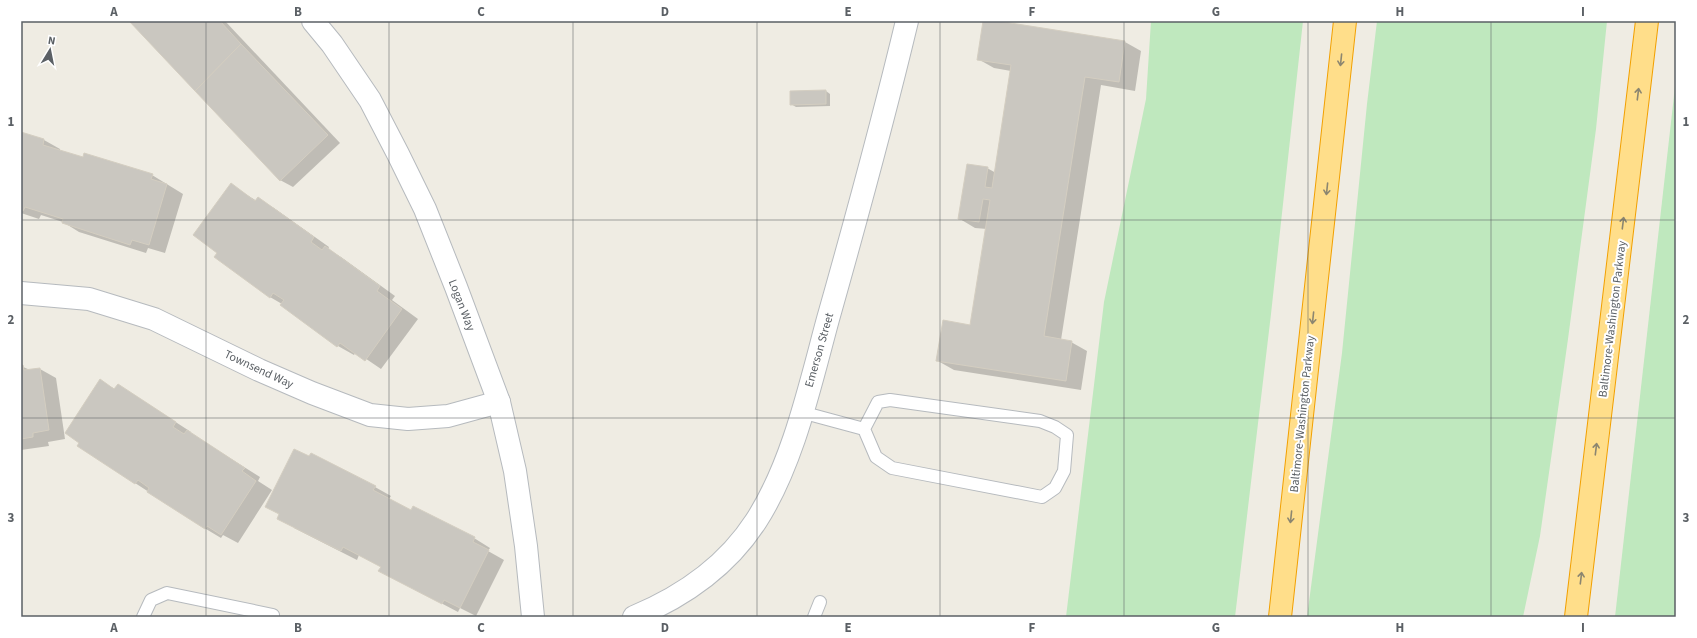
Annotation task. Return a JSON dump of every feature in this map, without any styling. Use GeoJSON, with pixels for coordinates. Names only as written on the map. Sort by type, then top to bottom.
{"type":"FeatureCollection","features":[{"type":"Feature","properties":{"kind":"highway","name":"Baltimore-Washington Parkway"},"geometry":{"type":"LineString","coordinates":[[1280,617],[1345,21]]}},
{"type":"Feature","properties":{"kind":"highway","name":"Baltimore-Washington Parkway"},"geometry":{"type":"LineString","coordinates":[[1576,617],[1647,21]]}},
{"type":"Feature","properties":{"kind":"street","name":"Logan Way"},"geometry":{"type":"LineString","coordinates":[[313,21],[332,44],[370,100],[398,154],[425,210],[499,402],[515,471],[526,546],[533,617]]}},
{"type":"Feature","properties":{"kind":"street","name":"Emerson Street"},"geometry":{"type":"LineString","coordinates":[[634,617],[655,608],[692,587],[726,560],[756,522],[771,493],[790,447],[801,412],[878,139],[907,21]]}},
{"type":"Feature","properties":{"kind":"street","name":"Townsend Way"},"geometry":{"type":"LineString","coordinates":[[21,293],[89,300],[154,319],[259,370],[312,393],[370,415],[408,419],[448,416],[499,402]]}},
{"type":"Feature","properties":{"kind":"lane"},"geometry":{"type":"LineString","coordinates":[[890,400],[1040,421],[1055,427],[1067,435],[1064,471],[1055,488],[1042,497],[892,468],[876,457],[864,429],[878,402],[890,400]]}},
{"type":"Feature","properties":{"kind":"lane"},"geometry":{"type":"LineString","coordinates":[[801,412],[864,429]]}},
{"type":"Feature","properties":{"kind":"lane"},"geometry":{"type":"LineString","coordinates":[[143,617],[151,600],[167,593],[273,615]]}},
{"type":"Feature","properties":{"kind":"lane"},"geometry":{"type":"LineString","coordinates":[[814,617],[820,602]]}},
{"type":"Feature","properties":{"kind":"green space"},"geometry":{"type":"Polygon","coordinates":[[[1151,21],[1303,21],[1271,314],[1235,617],[1066,617],[1104,302],[1146,99],[1151,21]]]}},
{"type":"Feature","properties":{"kind":"green space"},"geometry":{"type":"Polygon","coordinates":[[[1377,21],[1607,21],[1596,129],[1568,339],[1540,536],[1523,617],[1307,617],[1342,353],[1367,104],[1377,21]]]}},
{"type":"Feature","properties":{"kind":"green space"},"geometry":{"type":"Polygon","coordinates":[[[1676,78],[1676,617],[1615,617],[1676,78]]]}},
{"type":"Feature","properties":{"kind":"building"},"geometry":{"type":"Polygon","coordinates":[[[129,21],[220,21],[241,44],[195,91],[129,21]]]}},
{"type":"Feature","properties":{"kind":"building"},"geometry":{"type":"Polygon","coordinates":[[[983,21],[998,21],[1125,41],[1119,82],[1085,77],[1044,336],[1072,341],[1066,381],[936,361],[943,320],[970,325],[990,200],[983,199],[979,222],[958,219],[967,164],[988,167],[985,187],[992,188],[1011,65],[977,60],[983,21]]]}},
{"type":"Feature","properties":{"kind":"building"},"geometry":{"type":"Polygon","coordinates":[[[241,44],[328,135],[280,181],[195,91],[241,44]]]}},
{"type":"Feature","properties":{"kind":"building"},"geometry":{"type":"Polygon","coordinates":[[[826,90],[826,104],[790,105],[790,91],[826,90]]]}},
{"type":"Feature","properties":{"kind":"building"},"geometry":{"type":"Polygon","coordinates":[[[21,132],[44,139],[43,145],[83,157],[84,153],[153,174],[151,179],[167,184],[149,245],[132,240],[130,245],[62,223],[63,219],[25,207],[23,211],[21,210],[21,132]]]}},
{"type":"Feature","properties":{"kind":"building"},"geometry":{"type":"Polygon","coordinates":[[[231,183],[255,201],[258,197],[314,237],[311,242],[322,250],[325,246],[380,286],[377,291],[402,309],[365,361],[340,343],[337,347],[280,305],[284,300],[273,293],[270,298],[214,257],[217,253],[193,235],[231,183]]]}},
{"type":"Feature","properties":{"kind":"building"},"geometry":{"type":"Polygon","coordinates":[[[21,365],[23,365],[24,370],[40,368],[49,430],[33,433],[33,437],[21,439],[21,365]]]}},
{"type":"Feature","properties":{"kind":"building"},"geometry":{"type":"Polygon","coordinates":[[[100,379],[114,389],[118,384],[176,422],[173,427],[184,434],[187,430],[245,468],[242,471],[256,481],[221,535],[207,526],[205,529],[147,492],[149,488],[138,480],[135,484],[77,446],[79,443],[65,433],[100,379]]]}},
{"type":"Feature","properties":{"kind":"building"},"geometry":{"type":"Polygon","coordinates":[[[294,449],[309,456],[311,453],[376,486],[373,490],[411,510],[413,506],[475,537],[473,542],[489,550],[460,608],[444,600],[442,604],[378,571],[381,567],[343,547],[341,551],[277,519],[279,514],[265,507],[294,449]]]}}]}
